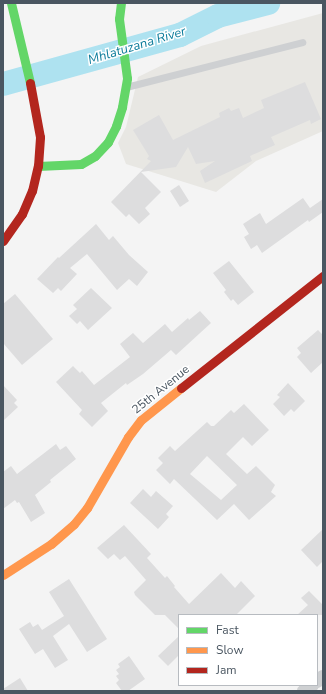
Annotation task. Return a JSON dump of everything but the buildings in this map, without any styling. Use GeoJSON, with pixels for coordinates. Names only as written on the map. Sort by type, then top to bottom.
{"type":"FeatureCollection","features":[{"type":"Feature","properties":{"kind":"street"},"geometry":{"type":"LineString","coordinates":[[3,241],[22,214],[32,191],[38,166],[40,137],[36,110],[11,3]]}},
{"type":"Feature","properties":{"kind":"street"},"geometry":{"type":"LineString","coordinates":[[38,166],[81,164],[95,156],[108,142],[116,126],[122,107],[126,83],[119,19],[121,3]]}},
{"type":"Feature","properties":{"kind":"street","name":"25th Avenue"},"geometry":{"type":"LineString","coordinates":[[3,575],[51,544],[74,524],[87,508],[128,437],[141,420],[323,276]]}},
{"type":"Feature","properties":{"kind":"lane"},"geometry":{"type":"LineString","coordinates":[[126,83],[302,42]]}},
{"type":"Feature","properties":{"kind":"shaded area"},"geometry":{"type":"Polygon","coordinates":[[[323,13],[323,131],[256,161],[216,192],[126,164],[118,143],[126,127],[138,77],[201,46],[323,13]]]}},
{"type":"Feature","properties":{"kind":"waterway","name":"Mhlatuzana River"},"geometry":{"type":"LineString","coordinates":[[3,84],[180,35],[218,16],[268,3]]}},
{"type":"Feature","properties":{"kind":"traffic: fast"},"geometry":{"type":"LineString","coordinates":[[11,3],[30,83]]}},
{"type":"Feature","properties":{"kind":"traffic: fast"},"geometry":{"type":"LineString","coordinates":[[38,166],[81,164],[95,156],[108,142],[116,126],[122,107],[127,78],[119,19],[121,3]]}},
{"type":"Feature","properties":{"kind":"traffic: slow"},"geometry":{"type":"LineString","coordinates":[[3,575],[51,544],[74,524],[87,508],[128,437],[141,420],[181,388]]}},
{"type":"Feature","properties":{"kind":"traffic: jam"},"geometry":{"type":"LineString","coordinates":[[3,241],[22,214],[32,191],[38,166],[40,137],[30,83]]}},
{"type":"Feature","properties":{"kind":"traffic: jam"},"geometry":{"type":"LineString","coordinates":[[181,388],[323,276]]}}]}
